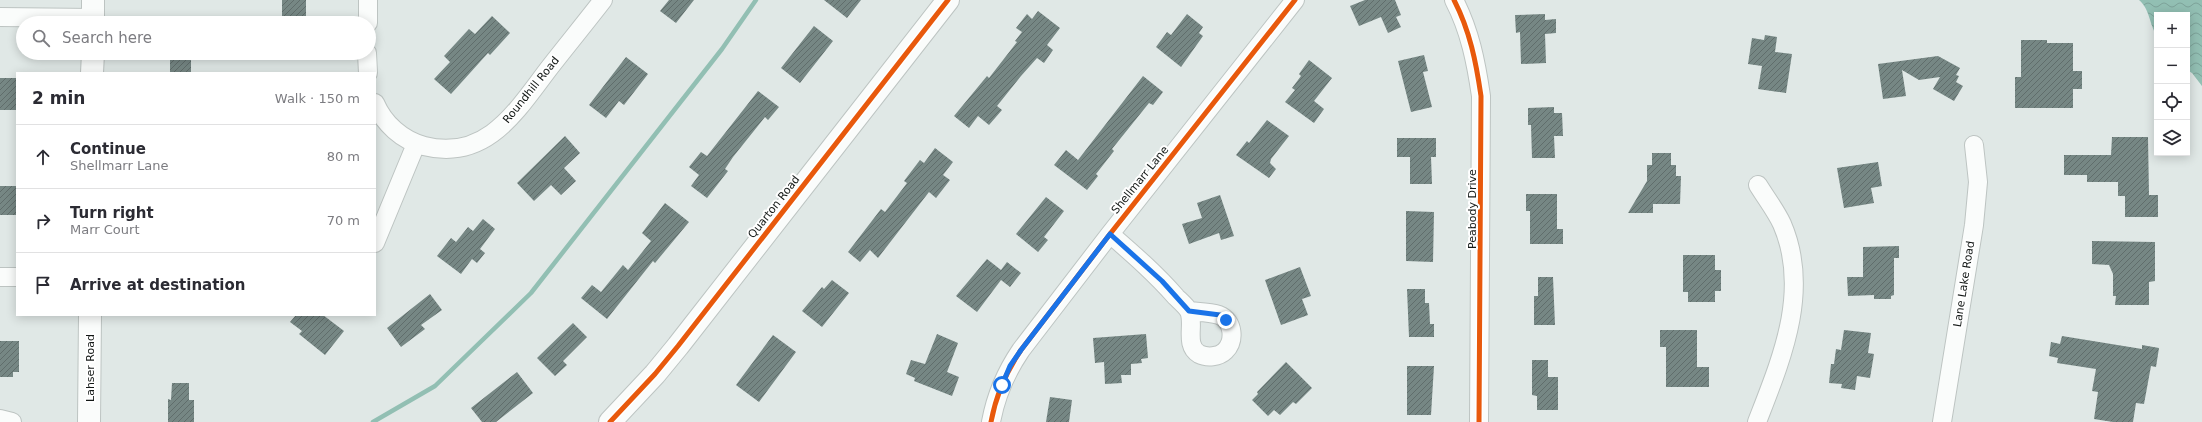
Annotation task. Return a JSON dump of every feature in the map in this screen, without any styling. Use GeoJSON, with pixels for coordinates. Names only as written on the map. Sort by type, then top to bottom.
{"type":"FeatureCollection","features":[{"type":"Feature","properties":{"kind":"street"},"geometry":{"type":"LineString","coordinates":[[368,0],[368,16]]}},
{"type":"Feature","properties":{"kind":"street","name":"Roundhill Road"},"geometry":{"type":"LineString","coordinates":[[416,144],[433,148],[454,149],[476,143],[497,131],[518,110],[603,0]]}},
{"type":"Feature","properties":{"kind":"street","name":"Quarton Road"},"geometry":{"type":"LineString","coordinates":[[610,422],[655,374],[678,346],[948,0]]}},
{"type":"Feature","properties":{"kind":"street","name":"Shellmarr Lane"},"geometry":{"type":"LineString","coordinates":[[991,422],[1002,385],[1010,366],[1110,234],[1296,0]]}},
{"type":"Feature","properties":{"kind":"street","name":"Peabody Drive"},"geometry":{"type":"LineString","coordinates":[[1454,0],[1469,36],[1476,63],[1481,96],[1479,422]]}},
{"type":"Feature","properties":{"kind":"street"},"geometry":{"type":"LineString","coordinates":[[31,16],[93,14]]}},
{"type":"Feature","properties":{"kind":"street"},"geometry":{"type":"LineString","coordinates":[[0,17],[16,16]]}},
{"type":"Feature","properties":{"kind":"street"},"geometry":{"type":"LineString","coordinates":[[92,72],[93,60]]}},
{"type":"Feature","properties":{"kind":"street"},"geometry":{"type":"LineString","coordinates":[[367,60],[368,72]]}},
{"type":"Feature","properties":{"kind":"street"},"geometry":{"type":"LineString","coordinates":[[376,105],[389,125],[416,144],[376,241]]}},
{"type":"Feature","properties":{"kind":"street","name":"Lane Lake Road"},"geometry":{"type":"LineString","coordinates":[[1942,422],[1974,225],[1978,182],[1974,145]]}},
{"type":"Feature","properties":{"kind":"street"},"geometry":{"type":"LineString","coordinates":[[1757,422],[1789,336],[1794,301],[1793,272],[1788,243],[1782,224],[1758,185]]}},
{"type":"Feature","properties":{"kind":"street"},"geometry":{"type":"LineString","coordinates":[[1110,234],[1162,281],[1189,311]]}},
{"type":"Feature","properties":{"kind":"street"},"geometry":{"type":"LineString","coordinates":[[0,277],[16,277]]}},
{"type":"Feature","properties":{"kind":"street","name":"Lahser Road"},"geometry":{"type":"LineString","coordinates":[[90,316],[90,422]]}},
{"type":"Feature","properties":{"kind":"street"},"geometry":{"type":"LineString","coordinates":[[0,419],[12,422]]}},
{"type":"Feature","properties":{"kind":"water"},"geometry":{"type":"Polygon","coordinates":[[[2139,0],[2202,0],[2202,86],[2190,72],[2190,12],[2154,12],[2154,31],[2143,4],[2139,0]]]}},
{"type":"Feature","properties":{"kind":"building"},"geometry":{"type":"Polygon","coordinates":[[[282,0],[306,0],[306,16],[282,16],[282,0]]]}},
{"type":"Feature","properties":{"kind":"building"},"geometry":{"type":"Polygon","coordinates":[[[669,0],[694,0],[676,23],[660,11],[669,0]]]}},
{"type":"Feature","properties":{"kind":"building"},"geometry":{"type":"Polygon","coordinates":[[[824,0],[861,0],[847,18],[824,0]]]}},
{"type":"Feature","properties":{"kind":"building"},"geometry":{"type":"Polygon","coordinates":[[[1365,0],[1395,0],[1401,15],[1396,17],[1401,27],[1388,33],[1381,17],[1359,26],[1350,6],[1365,0]]]}},
{"type":"Feature","properties":{"kind":"building"},"geometry":{"type":"Polygon","coordinates":[[[1038,11],[1060,28],[1047,45],[1053,50],[1044,63],[1037,58],[1021,76],[997,106],[1002,110],[989,125],[978,116],[969,128],[954,116],[987,76],[989,78],[1017,42],[1015,41],[1022,32],[1016,28],[1027,14],[1032,19],[1038,11]]]}},
{"type":"Feature","properties":{"kind":"building"},"geometry":{"type":"Polygon","coordinates":[[[1187,14],[1203,27],[1199,33],[1203,36],[1181,67],[1156,47],[1167,32],[1171,35],[1187,14]]]}},
{"type":"Feature","properties":{"kind":"building"},"geometry":{"type":"Polygon","coordinates":[[[1545,14],[1545,20],[1556,19],[1556,33],[1545,34],[1546,63],[1521,64],[1520,32],[1516,33],[1515,15],[1545,14]]]}},
{"type":"Feature","properties":{"kind":"building"},"geometry":{"type":"Polygon","coordinates":[[[492,16],[510,33],[490,55],[488,53],[451,94],[434,79],[450,62],[444,56],[469,29],[475,34],[492,16]]]}},
{"type":"Feature","properties":{"kind":"building"},"geometry":{"type":"Polygon","coordinates":[[[814,26],[833,41],[800,83],[781,68],[814,26]]]}},
{"type":"Feature","properties":{"kind":"building"},"geometry":{"type":"Polygon","coordinates":[[[1765,35],[1777,37],[1775,52],[1792,54],[1786,93],[1758,89],[1762,66],[1748,64],[1752,38],[1764,40],[1765,35]]]}},
{"type":"Feature","properties":{"kind":"building"},"geometry":{"type":"Polygon","coordinates":[[[2021,40],[2047,40],[2047,43],[2073,43],[2073,71],[2082,71],[2082,89],[2073,89],[2073,108],[2015,108],[2015,77],[2021,77],[2021,40]]]}},
{"type":"Feature","properties":{"kind":"building"},"geometry":{"type":"Polygon","coordinates":[[[1424,55],[1428,71],[1423,72],[1432,107],[1411,112],[1398,61],[1424,55]]]}},
{"type":"Feature","properties":{"kind":"building"},"geometry":{"type":"Polygon","coordinates":[[[1938,56],[1960,68],[1956,75],[1959,76],[1956,82],[1963,86],[1954,101],[1933,89],[1940,77],[1919,80],[1902,70],[1906,96],[1883,99],[1878,64],[1938,56]]]}},
{"type":"Feature","properties":{"kind":"building"},"geometry":{"type":"Polygon","coordinates":[[[626,57],[648,74],[624,105],[619,101],[606,118],[589,105],[626,57]]]}},
{"type":"Feature","properties":{"kind":"building"},"geometry":{"type":"Polygon","coordinates":[[[170,60],[191,60],[191,72],[170,72],[170,60]]]}},
{"type":"Feature","properties":{"kind":"building"},"geometry":{"type":"Polygon","coordinates":[[[1309,60],[1332,78],[1314,101],[1324,109],[1314,123],[1285,102],[1295,90],[1292,88],[1301,76],[1299,74],[1309,60]]]}},
{"type":"Feature","properties":{"kind":"building"},"geometry":{"type":"Polygon","coordinates":[[[1143,76],[1163,92],[1153,105],[1149,103],[1112,149],[1114,151],[1096,174],[1098,176],[1087,190],[1054,165],[1066,150],[1078,160],[1143,76]]]}},
{"type":"Feature","properties":{"kind":"building"},"geometry":{"type":"Polygon","coordinates":[[[0,78],[16,78],[16,110],[0,110],[0,78]]]}},
{"type":"Feature","properties":{"kind":"building"},"geometry":{"type":"Polygon","coordinates":[[[758,91],[779,107],[768,120],[765,117],[733,157],[725,169],[728,171],[707,198],[691,186],[699,175],[689,167],[701,152],[707,156],[758,91]]]}},
{"type":"Feature","properties":{"kind":"building"},"geometry":{"type":"Polygon","coordinates":[[[1554,107],[1554,113],[1562,113],[1563,136],[1554,136],[1555,158],[1532,158],[1531,125],[1528,125],[1528,108],[1554,107]]]}},
{"type":"Feature","properties":{"kind":"building"},"geometry":{"type":"Polygon","coordinates":[[[1267,120],[1289,136],[1271,159],[1270,163],[1276,169],[1269,178],[1236,155],[1247,141],[1249,143],[1267,120]]]}},
{"type":"Feature","properties":{"kind":"building"},"geometry":{"type":"Polygon","coordinates":[[[565,136],[580,153],[564,168],[576,181],[561,195],[551,185],[534,201],[517,183],[565,136]]]}},
{"type":"Feature","properties":{"kind":"building"},"geometry":{"type":"Polygon","coordinates":[[[2112,137],[2148,137],[2149,195],[2158,195],[2158,217],[2125,217],[2125,196],[2118,196],[2118,182],[2087,182],[2087,175],[2064,175],[2064,155],[2111,155],[2112,137]]]}},
{"type":"Feature","properties":{"kind":"building"},"geometry":{"type":"Polygon","coordinates":[[[1397,138],[1436,138],[1436,157],[1431,157],[1432,184],[1410,184],[1410,157],[1397,157],[1397,138]]]}},
{"type":"Feature","properties":{"kind":"building"},"geometry":{"type":"Polygon","coordinates":[[[935,148],[953,162],[943,175],[950,180],[936,198],[929,192],[878,258],[870,250],[860,262],[848,252],[881,209],[885,212],[907,183],[904,181],[920,160],[924,163],[935,148]]]}},
{"type":"Feature","properties":{"kind":"building"},"geometry":{"type":"Polygon","coordinates":[[[1652,153],[1671,153],[1671,165],[1676,165],[1676,176],[1681,176],[1680,204],[1653,204],[1653,213],[1628,213],[1647,181],[1647,165],[1652,165],[1652,153]]]}},
{"type":"Feature","properties":{"kind":"building"},"geometry":{"type":"Polygon","coordinates":[[[1878,162],[1882,186],[1871,188],[1874,203],[1844,208],[1837,168],[1878,162]]]}},
{"type":"Feature","properties":{"kind":"building"},"geometry":{"type":"Polygon","coordinates":[[[0,186],[16,186],[16,215],[0,215],[0,186]]]}},
{"type":"Feature","properties":{"kind":"building"},"geometry":{"type":"Polygon","coordinates":[[[1526,194],[1557,194],[1557,229],[1563,229],[1563,244],[1530,244],[1530,211],[1526,211],[1526,194]]]}},
{"type":"Feature","properties":{"kind":"building"},"geometry":{"type":"Polygon","coordinates":[[[1220,195],[1234,236],[1221,240],[1219,233],[1189,244],[1182,224],[1202,218],[1197,203],[1220,195]]]}},
{"type":"Feature","properties":{"kind":"building"},"geometry":{"type":"Polygon","coordinates":[[[1046,197],[1064,211],[1044,237],[1048,240],[1038,252],[1016,234],[1046,197]]]}},
{"type":"Feature","properties":{"kind":"building"},"geometry":{"type":"Polygon","coordinates":[[[665,203],[689,222],[655,263],[653,261],[607,319],[581,298],[592,285],[601,292],[623,265],[628,270],[651,241],[642,233],[665,203]]]}},
{"type":"Feature","properties":{"kind":"building"},"geometry":{"type":"Polygon","coordinates":[[[1406,211],[1434,212],[1433,262],[1406,261],[1406,211]]]}},
{"type":"Feature","properties":{"kind":"building"},"geometry":{"type":"Polygon","coordinates":[[[483,219],[495,229],[480,249],[485,253],[477,263],[472,259],[461,274],[437,256],[451,238],[456,242],[468,227],[473,231],[483,219]]]}},
{"type":"Feature","properties":{"kind":"building"},"geometry":{"type":"Polygon","coordinates":[[[2092,241],[2155,242],[2155,281],[2149,282],[2149,305],[2115,305],[2116,296],[2113,296],[2113,274],[2109,265],[2092,264],[2092,241]]]}},
{"type":"Feature","properties":{"kind":"building"},"geometry":{"type":"Polygon","coordinates":[[[1899,246],[1899,258],[1894,258],[1894,295],[1891,296],[1891,299],[1874,299],[1874,295],[1848,296],[1847,277],[1863,277],[1863,247],[1899,246]]]}},
{"type":"Feature","properties":{"kind":"building"},"geometry":{"type":"Polygon","coordinates":[[[1683,255],[1715,255],[1715,270],[1721,270],[1721,291],[1715,291],[1715,302],[1688,302],[1688,292],[1683,292],[1683,255]]]}},
{"type":"Feature","properties":{"kind":"building"},"geometry":{"type":"Polygon","coordinates":[[[987,259],[1001,270],[1007,262],[1021,273],[1010,287],[1001,280],[977,312],[956,296],[987,259]]]}},
{"type":"Feature","properties":{"kind":"building"},"geometry":{"type":"Polygon","coordinates":[[[1300,267],[1311,296],[1302,299],[1308,315],[1281,325],[1265,280],[1300,267]]]}},
{"type":"Feature","properties":{"kind":"building"},"geometry":{"type":"Polygon","coordinates":[[[1538,277],[1553,277],[1555,325],[1534,325],[1534,296],[1538,296],[1538,277]]]}},
{"type":"Feature","properties":{"kind":"building"},"geometry":{"type":"Polygon","coordinates":[[[832,280],[849,293],[822,327],[802,311],[822,287],[824,289],[832,280]]]}},
{"type":"Feature","properties":{"kind":"building"},"geometry":{"type":"Polygon","coordinates":[[[1407,289],[1425,289],[1425,303],[1429,303],[1430,324],[1434,324],[1434,337],[1409,337],[1407,289]]]}},
{"type":"Feature","properties":{"kind":"building"},"geometry":{"type":"Polygon","coordinates":[[[430,294],[442,310],[421,325],[425,329],[401,347],[387,328],[430,294]]]}},
{"type":"Feature","properties":{"kind":"building"},"geometry":{"type":"Polygon","coordinates":[[[295,316],[324,316],[344,331],[325,355],[299,334],[302,331],[290,322],[295,316]]]}},
{"type":"Feature","properties":{"kind":"building"},"geometry":{"type":"Polygon","coordinates":[[[573,323],[587,337],[563,361],[567,365],[555,376],[537,358],[573,323]]]}},
{"type":"Feature","properties":{"kind":"building"},"geometry":{"type":"Polygon","coordinates":[[[1660,330],[1697,330],[1697,367],[1709,367],[1709,387],[1666,387],[1666,347],[1660,347],[1660,330]]]}},
{"type":"Feature","properties":{"kind":"building"},"geometry":{"type":"Polygon","coordinates":[[[1844,330],[1871,333],[1868,353],[1874,354],[1870,378],[1857,376],[1855,390],[1841,388],[1842,384],[1829,383],[1831,364],[1834,364],[1836,349],[1841,350],[1844,330]]]}},
{"type":"Feature","properties":{"kind":"building"},"geometry":{"type":"Polygon","coordinates":[[[937,334],[958,343],[947,372],[959,377],[952,396],[914,381],[915,378],[906,374],[911,360],[925,364],[937,334]]]}},
{"type":"Feature","properties":{"kind":"building"},"geometry":{"type":"Polygon","coordinates":[[[1146,334],[1148,358],[1141,359],[1142,363],[1131,364],[1131,375],[1121,375],[1122,383],[1105,384],[1104,362],[1095,363],[1093,338],[1146,334]]]}},
{"type":"Feature","properties":{"kind":"building"},"geometry":{"type":"Polygon","coordinates":[[[773,335],[796,352],[759,402],[736,385],[773,335]]]}},
{"type":"Feature","properties":{"kind":"building"},"geometry":{"type":"Polygon","coordinates":[[[2062,336],[2142,349],[2142,345],[2159,348],[2156,367],[2151,366],[2144,404],[2136,403],[2133,422],[2113,422],[2094,419],[2098,392],[2092,391],[2096,369],[2057,363],[2058,358],[2049,356],[2051,342],[2060,344],[2062,336]]]}},
{"type":"Feature","properties":{"kind":"building"},"geometry":{"type":"Polygon","coordinates":[[[0,341],[19,341],[19,372],[13,372],[13,377],[0,377],[0,341]]]}},
{"type":"Feature","properties":{"kind":"building"},"geometry":{"type":"Polygon","coordinates":[[[1532,360],[1548,360],[1548,377],[1558,377],[1558,410],[1537,410],[1537,396],[1532,395],[1532,360]]]}},
{"type":"Feature","properties":{"kind":"building"},"geometry":{"type":"Polygon","coordinates":[[[1286,362],[1312,388],[1296,404],[1293,402],[1280,415],[1274,410],[1268,416],[1252,400],[1258,394],[1257,392],[1286,362]]]}},
{"type":"Feature","properties":{"kind":"building"},"geometry":{"type":"Polygon","coordinates":[[[1407,366],[1434,366],[1431,415],[1407,415],[1407,366]]]}},
{"type":"Feature","properties":{"kind":"building"},"geometry":{"type":"Polygon","coordinates":[[[517,372],[533,393],[496,422],[482,422],[471,408],[517,372]]]}},
{"type":"Feature","properties":{"kind":"building"},"geometry":{"type":"Polygon","coordinates":[[[172,383],[189,383],[189,400],[194,400],[194,422],[168,422],[168,399],[171,400],[172,383]]]}},
{"type":"Feature","properties":{"kind":"building"},"geometry":{"type":"Polygon","coordinates":[[[1050,397],[1072,400],[1069,422],[1046,422],[1050,397]]]}},
{"type":"Feature","properties":{"kind":"waterway"},"geometry":{"type":"LineString","coordinates":[[373,422],[435,386],[531,293],[722,49],[756,0]]}},
{"type":"Feature","properties":{"kind":"cycle path"},"geometry":{"type":"LineString","coordinates":[[610,422],[655,374],[678,346],[948,0]]}},
{"type":"Feature","properties":{"kind":"cycle path"},"geometry":{"type":"LineString","coordinates":[[991,422],[1002,384],[1021,350],[1110,234],[1295,0]]}},
{"type":"Feature","properties":{"kind":"cycle path"},"geometry":{"type":"LineString","coordinates":[[1454,0],[1460,12],[1472,47],[1481,96],[1479,422]]}},
{"type":"Feature","properties":{"kind":"route"},"geometry":{"type":"LineString","coordinates":[[1002,385],[1010,366],[1021,350],[1054,310],[1110,234],[1143,262],[1189,311],[1220,315],[1226,320]]}}]}
